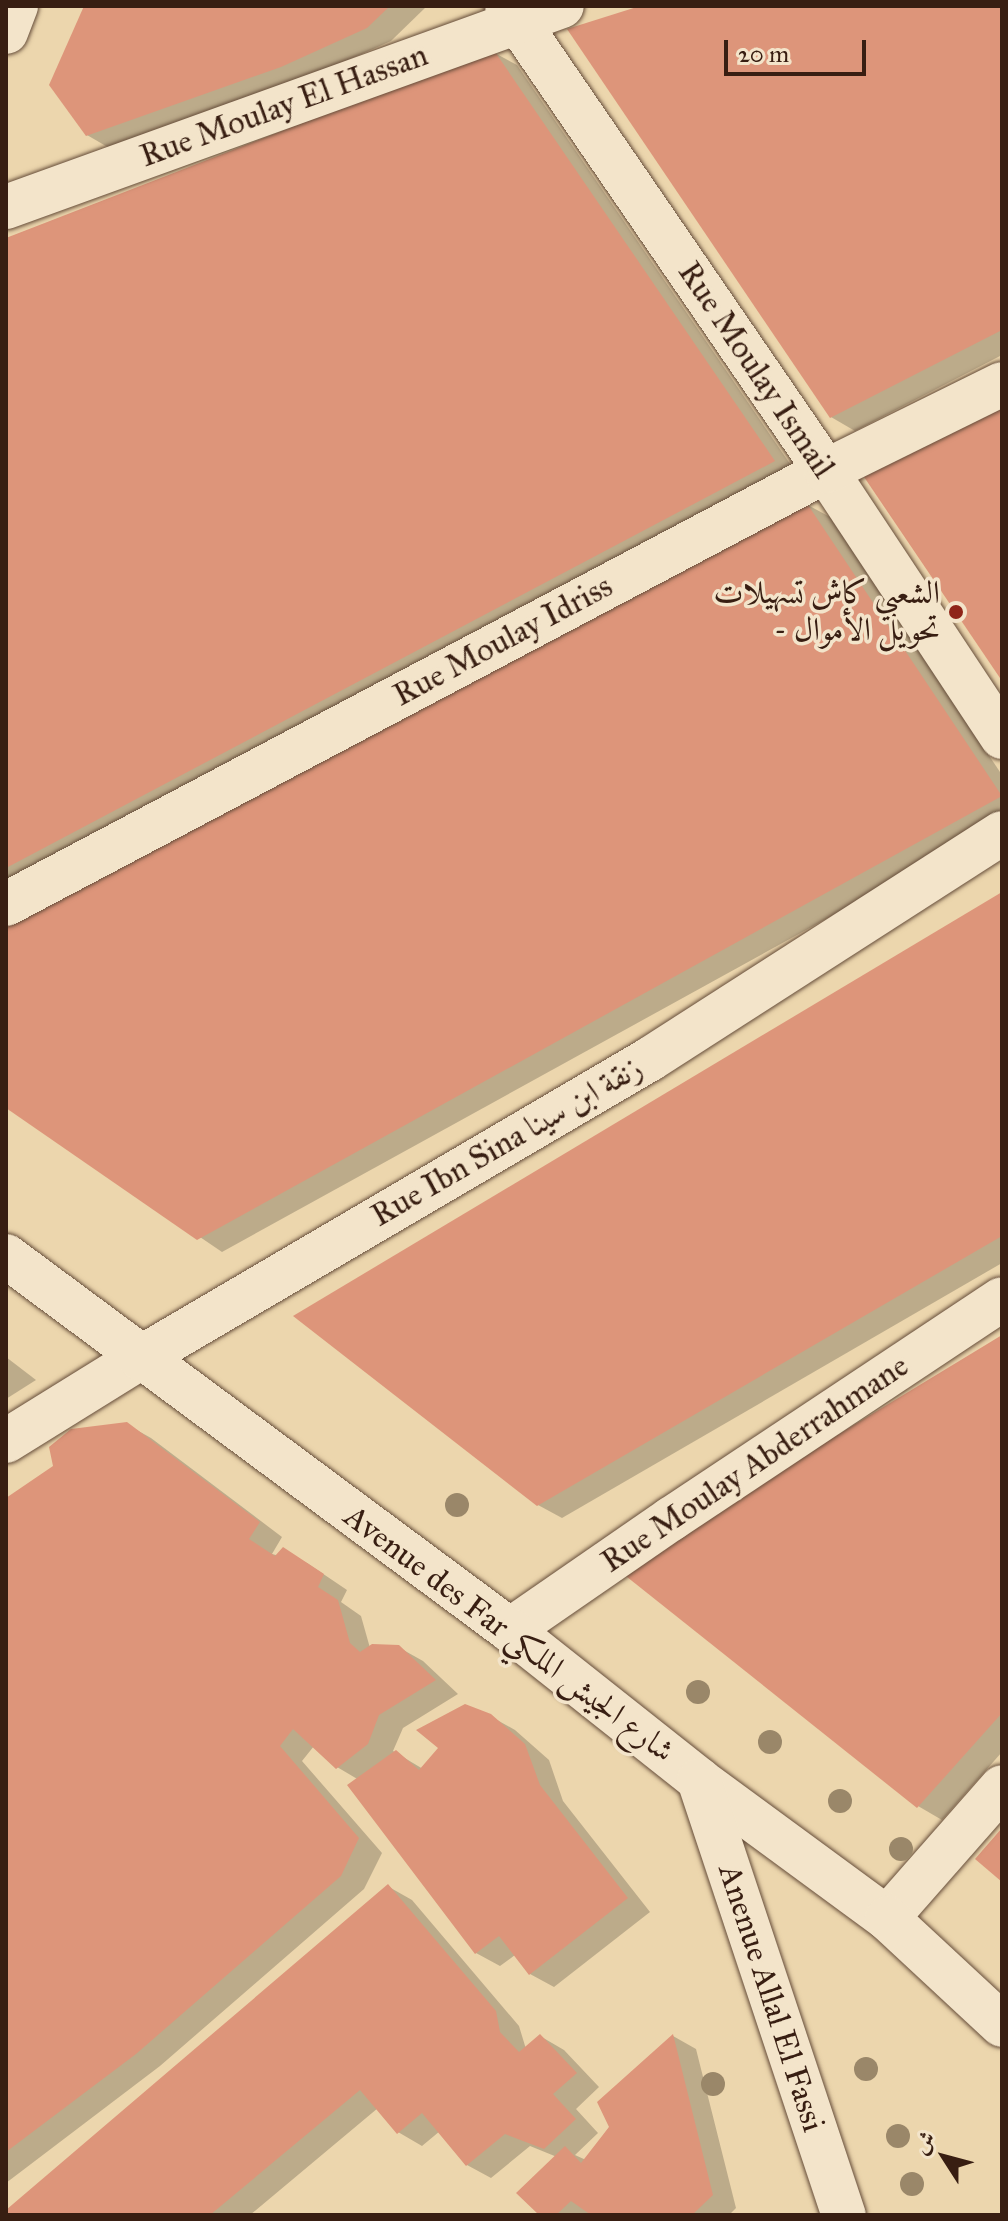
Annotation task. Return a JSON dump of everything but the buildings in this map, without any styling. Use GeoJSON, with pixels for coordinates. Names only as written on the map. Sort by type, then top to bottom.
{"type":"FeatureCollection","features":[{"type":"Feature","properties":{"kind":"street"},"geometry":{"type":"LineString","coordinates":[[6,32],[16,6]]}},
{"type":"Feature","properties":{"kind":"street","name":"Rue Moulay El Hassan"},"geometry":{"type":"LineString","coordinates":[[6,207],[512,14],[562,6]]}},
{"type":"Feature","properties":{"kind":"street","name":"Rue Moulay Ismail"},"geometry":{"type":"LineString","coordinates":[[512,14],[826,471],[1002,737]]}},
{"type":"Feature","properties":{"kind":"street","name":"Rue Moulay Idriss"},"geometry":{"type":"LineString","coordinates":[[6,904],[826,471],[1002,384]]}},
{"type":"Feature","properties":{"kind":"street","name":"Rue Ibn Sina زنقة ابن سينا"},"geometry":{"type":"LineString","coordinates":[[6,1441],[140,1358],[650,1059],[1002,833]]}},
{"type":"Feature","properties":{"kind":"street","name":"Avenue des Far شارع الجيش الملكي"},"geometry":{"type":"LineString","coordinates":[[6,1256],[510,1630],[699,1780],[887,1918],[1002,2025]]}},
{"type":"Feature","properties":{"kind":"street","name":"Rue Moulay Abderrahmane"},"geometry":{"type":"LineString","coordinates":[[510,1630],[684,1510],[1002,1299]]}},
{"type":"Feature","properties":{"kind":"street","name":"Anenue Allal El Fassi"},"geometry":{"type":"LineString","coordinates":[[699,1780],[844,2215]]}},
{"type":"Feature","properties":{"kind":"street"},"geometry":{"type":"LineString","coordinates":[[887,1918],[1002,1787]]}},
{"type":"Feature","properties":{"kind":"place","name":"الشعبي كاش تسهيلات - تحويل الأموال"},"geometry":{"type":"Point","coordinates":[956,612]}}]}
